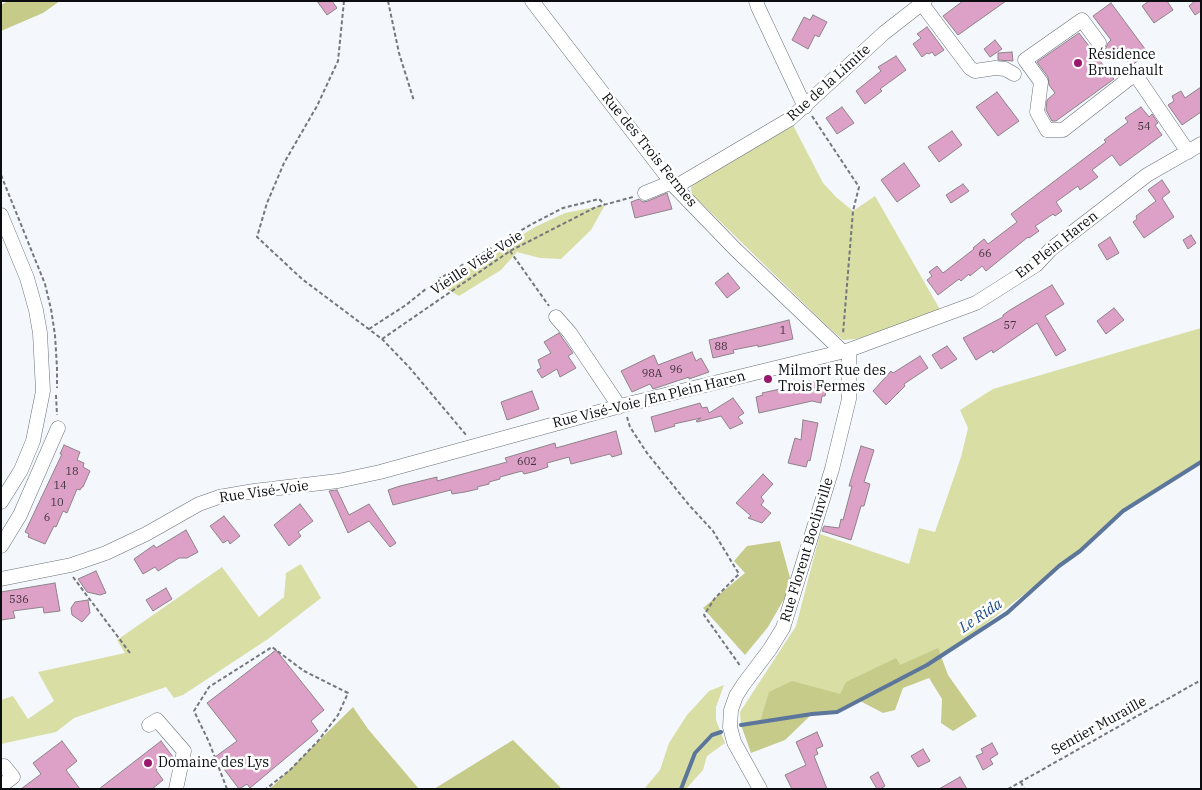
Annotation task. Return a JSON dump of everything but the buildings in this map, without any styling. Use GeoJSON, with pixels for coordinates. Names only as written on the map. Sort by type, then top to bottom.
{"type":"FeatureCollection","features":[{"type":"Feature","properties":{"kind":"street","name":"Rue des Trois Fermes"},"geometry":{"type":"LineString","coordinates":[[532,1],[673,184],[735,249],[845,351]]}},
{"type":"Feature","properties":{"kind":"street"},"geometry":{"type":"LineString","coordinates":[[756,1],[805,107]]}},
{"type":"Feature","properties":{"kind":"street","name":"Rue de la Limite"},"geometry":{"type":"LineString","coordinates":[[645,193],[673,184],[790,119],[884,33],[924,2]]}},
{"type":"Feature","properties":{"kind":"street"},"geometry":{"type":"LineString","coordinates":[[924,2],[970,68],[975,70],[1005,69],[1014,74]]}},
{"type":"Feature","properties":{"kind":"street"},"geometry":{"type":"LineString","coordinates":[[1099,43],[1082,20],[1025,60],[1041,82],[1037,112],[1047,130],[1063,130],[1135,74],[1188,152]]}},
{"type":"Feature","properties":{"kind":"street","name":"En Plein Haren"},"geometry":{"type":"LineString","coordinates":[[845,351],[976,303],[1036,265],[1051,249],[1147,175],[1201,144]]}},
{"type":"Feature","properties":{"kind":"street"},"geometry":{"type":"LineString","coordinates":[[1,215],[27,278],[36,310],[40,333],[43,391],[33,441],[21,470],[1,502]]}},
{"type":"Feature","properties":{"kind":"street"},"geometry":{"type":"LineString","coordinates":[[556,317],[570,333],[621,406]]}},
{"type":"Feature","properties":{"kind":"street","name":"Rue Visé-Voie /En Plein Haren"},"geometry":{"type":"LineString","coordinates":[[479,445],[621,406],[845,351]]}},
{"type":"Feature","properties":{"kind":"street","name":"Rue Florent Boclinville"},"geometry":{"type":"LineString","coordinates":[[760,789],[734,742],[730,727],[731,710],[736,696],[783,628],[832,469],[849,399],[845,351]]}},
{"type":"Feature","properties":{"kind":"street"},"geometry":{"type":"LineString","coordinates":[[1,546],[20,515],[58,428]]}},
{"type":"Feature","properties":{"kind":"street","name":"Rue Visé-Voie"},"geometry":{"type":"LineString","coordinates":[[1,579],[68,565],[120,547],[199,504],[218,497],[254,490],[338,481],[380,472],[479,445]]}},
{"type":"Feature","properties":{"kind":"street"},"geometry":{"type":"LineString","coordinates":[[150,725],[157,720],[184,751],[176,789]]}},
{"type":"Feature","properties":{"kind":"street"},"geometry":{"type":"LineString","coordinates":[[1,786],[13,776],[4,766]]}},
{"type":"Feature","properties":{"kind":"path"},"geometry":{"type":"LineString","coordinates":[[344,1],[338,61],[317,106],[284,163],[267,203],[257,237],[302,279],[382,339],[409,367],[469,438],[479,445]]}},
{"type":"Feature","properties":{"kind":"path"},"geometry":{"type":"LineString","coordinates":[[388,1],[399,53],[414,101]]}},
{"type":"Feature","properties":{"kind":"path"},"geometry":{"type":"LineString","coordinates":[[805,107],[859,187],[853,211],[845,351]]}},
{"type":"Feature","properties":{"kind":"path","name":"Vieille Visé-Voie"},"geometry":{"type":"LineString","coordinates":[[382,339],[510,250],[596,207],[645,193]]}},
{"type":"Feature","properties":{"kind":"path"},"geometry":{"type":"LineString","coordinates":[[369,329],[406,305],[437,280],[532,224],[563,208],[599,199],[605,205]]}},
{"type":"Feature","properties":{"kind":"path"},"geometry":{"type":"LineString","coordinates":[[510,250],[556,317]]}},
{"type":"Feature","properties":{"kind":"path"},"geometry":{"type":"LineString","coordinates":[[621,406],[630,427],[647,453],[713,531],[739,574],[716,598],[704,616],[749,677]]}},
{"type":"Feature","properties":{"kind":"path"},"geometry":{"type":"LineString","coordinates":[[68,565],[74,579],[130,653]]}},
{"type":"Feature","properties":{"kind":"path"},"geometry":{"type":"LineString","coordinates":[[227,789],[209,742],[194,711],[209,687],[272,647],[304,671],[348,693],[338,715],[318,741],[290,770],[266,789]]}},
{"type":"Feature","properties":{"kind":"path","name":"Sentier Muraille"},"geometry":{"type":"LineString","coordinates":[[1008,789],[1201,680]]}},
{"type":"Feature","properties":{"kind":"path"},"geometry":{"type":"LineString","coordinates":[[1021,782],[1024,789]]}},
{"type":"Feature","properties":{"kind":"green space"},"geometry":{"type":"Polygon","coordinates":[[[8,1],[60,1],[43,13],[1,31],[1,5],[8,1]]]}},
{"type":"Feature","properties":{"kind":"green space"},"geometry":{"type":"Polygon","coordinates":[[[792,123],[823,183],[836,197],[853,211],[875,196],[942,313],[856,339],[843,340],[692,194],[691,187],[698,179],[792,123]]]}},
{"type":"Feature","properties":{"kind":"green space"},"geometry":{"type":"Polygon","coordinates":[[[605,205],[591,230],[561,259],[540,258],[517,252],[501,270],[459,296],[440,285],[535,227],[565,213],[605,205]]]}},
{"type":"Feature","properties":{"kind":"green space"},"geometry":{"type":"Polygon","coordinates":[[[1201,328],[1201,462],[1123,511],[1080,551],[956,647],[927,665],[837,712],[741,725],[740,712],[796,626],[820,534],[909,564],[919,528],[935,532],[961,457],[968,428],[960,410],[993,389],[1201,328]]]}},
{"type":"Feature","properties":{"kind":"green space"},"geometry":{"type":"Polygon","coordinates":[[[780,541],[792,585],[768,627],[745,655],[703,608],[745,573],[734,561],[747,546],[780,541]]]}},
{"type":"Feature","properties":{"kind":"green space"},"geometry":{"type":"Polygon","coordinates":[[[301,564],[321,598],[268,639],[183,695],[174,698],[166,687],[74,718],[56,732],[1,744],[1,700],[13,696],[28,719],[54,701],[38,672],[125,653],[117,640],[222,567],[259,617],[284,597],[286,573],[301,564]]]}},
{"type":"Feature","properties":{"kind":"green space"},"geometry":{"type":"Polygon","coordinates":[[[938,648],[948,675],[977,716],[953,731],[941,723],[942,699],[929,678],[903,688],[895,710],[883,713],[860,701],[837,712],[812,714],[785,740],[751,753],[741,725],[760,722],[769,692],[792,681],[840,694],[846,682],[896,658],[900,665],[938,648]]]}},
{"type":"Feature","properties":{"kind":"green space"},"geometry":{"type":"Polygon","coordinates":[[[724,685],[716,707],[716,720],[725,743],[707,756],[703,770],[686,789],[644,789],[660,770],[669,743],[687,715],[709,691],[724,685]]]}},
{"type":"Feature","properties":{"kind":"green space"},"geometry":{"type":"Polygon","coordinates":[[[353,707],[368,729],[419,789],[268,789],[273,786],[353,707]]]}},
{"type":"Feature","properties":{"kind":"green space"},"geometry":{"type":"Polygon","coordinates":[[[513,740],[562,789],[434,789],[513,740]]]}},
{"type":"Feature","properties":{"kind":"waterway","name":"Le Rida"},"geometry":{"type":"LineString","coordinates":[[741,725],[837,712],[927,665],[1007,613],[1059,566],[1080,551],[1123,511],[1201,462]]}},
{"type":"Feature","properties":{"kind":"waterway","name":"Le Rida"},"geometry":{"type":"LineString","coordinates":[[681,789],[695,753],[712,735],[721,732]]}},
{"type":"Feature","properties":{"kind":"place","name":"Résidence Brunehault"},"geometry":{"type":"Point","coordinates":[1078,63]}},
{"type":"Feature","properties":{"kind":"place","name":"Milmort Rue des Trois Fermes"},"geometry":{"type":"Point","coordinates":[768,379]}},
{"type":"Feature","properties":{"kind":"place","name":"Domaine des Lys"},"geometry":{"type":"Point","coordinates":[148,763]}}]}
